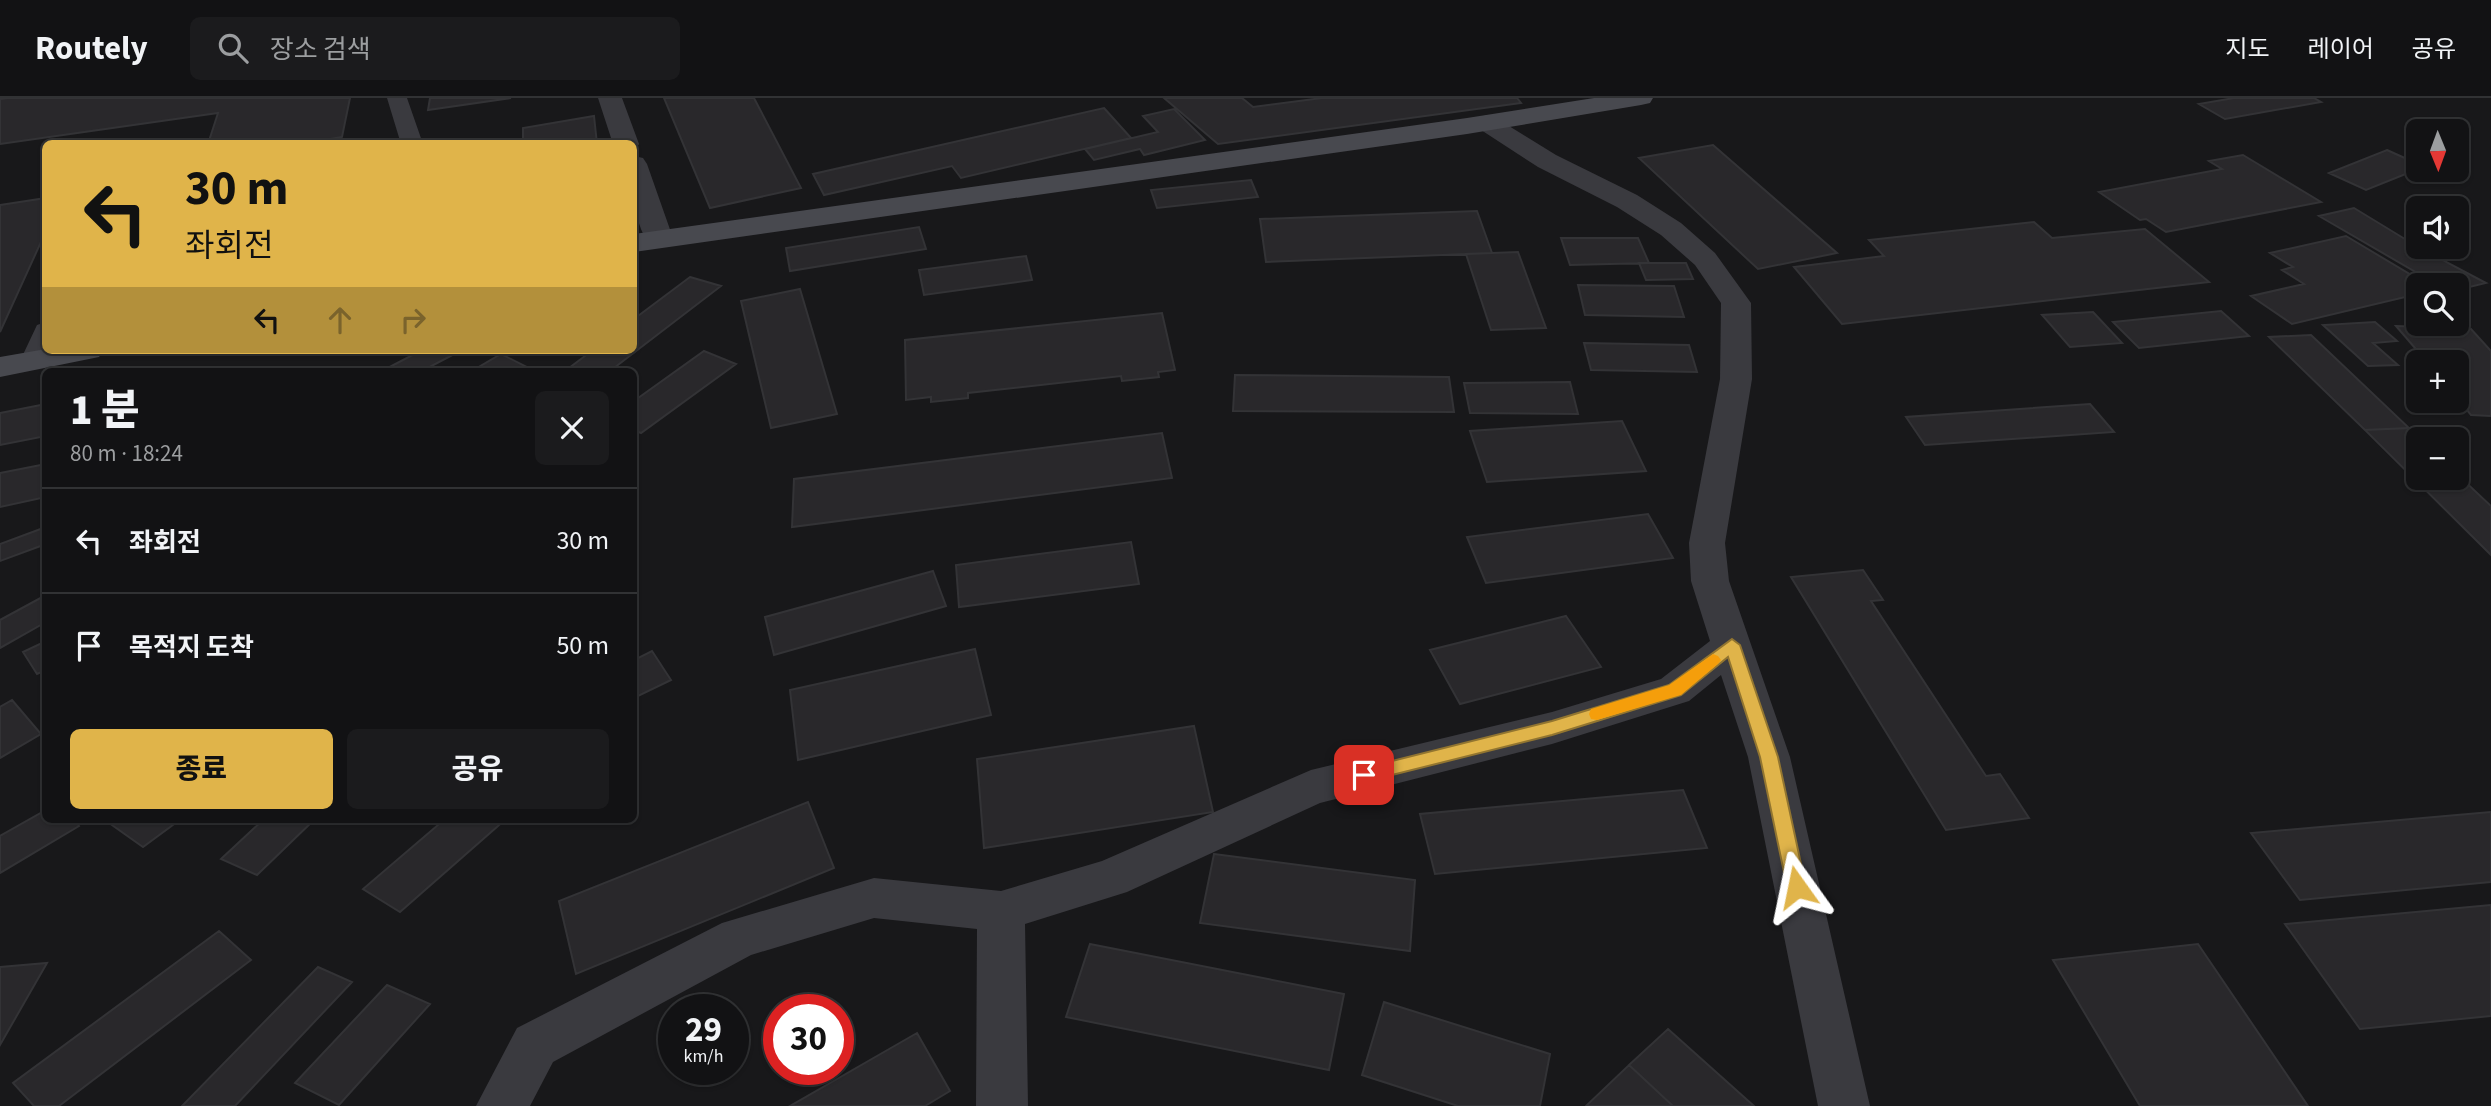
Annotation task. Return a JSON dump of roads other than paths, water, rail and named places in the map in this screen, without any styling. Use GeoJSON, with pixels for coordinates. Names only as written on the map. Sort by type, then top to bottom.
{"type":"FeatureCollection","features":[{"type":"Feature","properties":{"kind":"street"},"geometry":{"type":"LineString","coordinates":[[610,98],[625,140]]}},
{"type":"Feature","properties":{"kind":"street"},"geometry":{"type":"LineString","coordinates":[[637,183],[646,240],[1487,123],[1641,98]]}},
{"type":"Feature","properties":{"kind":"street"},"geometry":{"type":"LineString","coordinates":[[1487,123],[1547,161],[1627,201],[1671,229],[1705,259],[1736,303],[1735,379],[1707,543],[1710,581],[1769,757],[1844,1106]]}},
{"type":"Feature","properties":{"kind":"street"},"geometry":{"type":"LineString","coordinates":[[0,367],[68,354]]}},
{"type":"Feature","properties":{"kind":"street"},"geometry":{"type":"LineString","coordinates":[[502,1106],[535,1045],[738,938],[874,898],[1001,911],[1111,878],[1311,788],[1552,728],[1675,690],[1732,645]]}},
{"type":"Feature","properties":{"kind":"street"},"geometry":{"type":"LineString","coordinates":[[1001,911],[1002,1106]]}},
{"type":"Feature","properties":{"kind":"lane"},"geometry":{"type":"LineString","coordinates":[[397,98],[411,140]]}},
{"type":"Feature","properties":{"kind":"lane"},"geometry":{"type":"LineString","coordinates":[[33,361],[42,340]]}}]}
